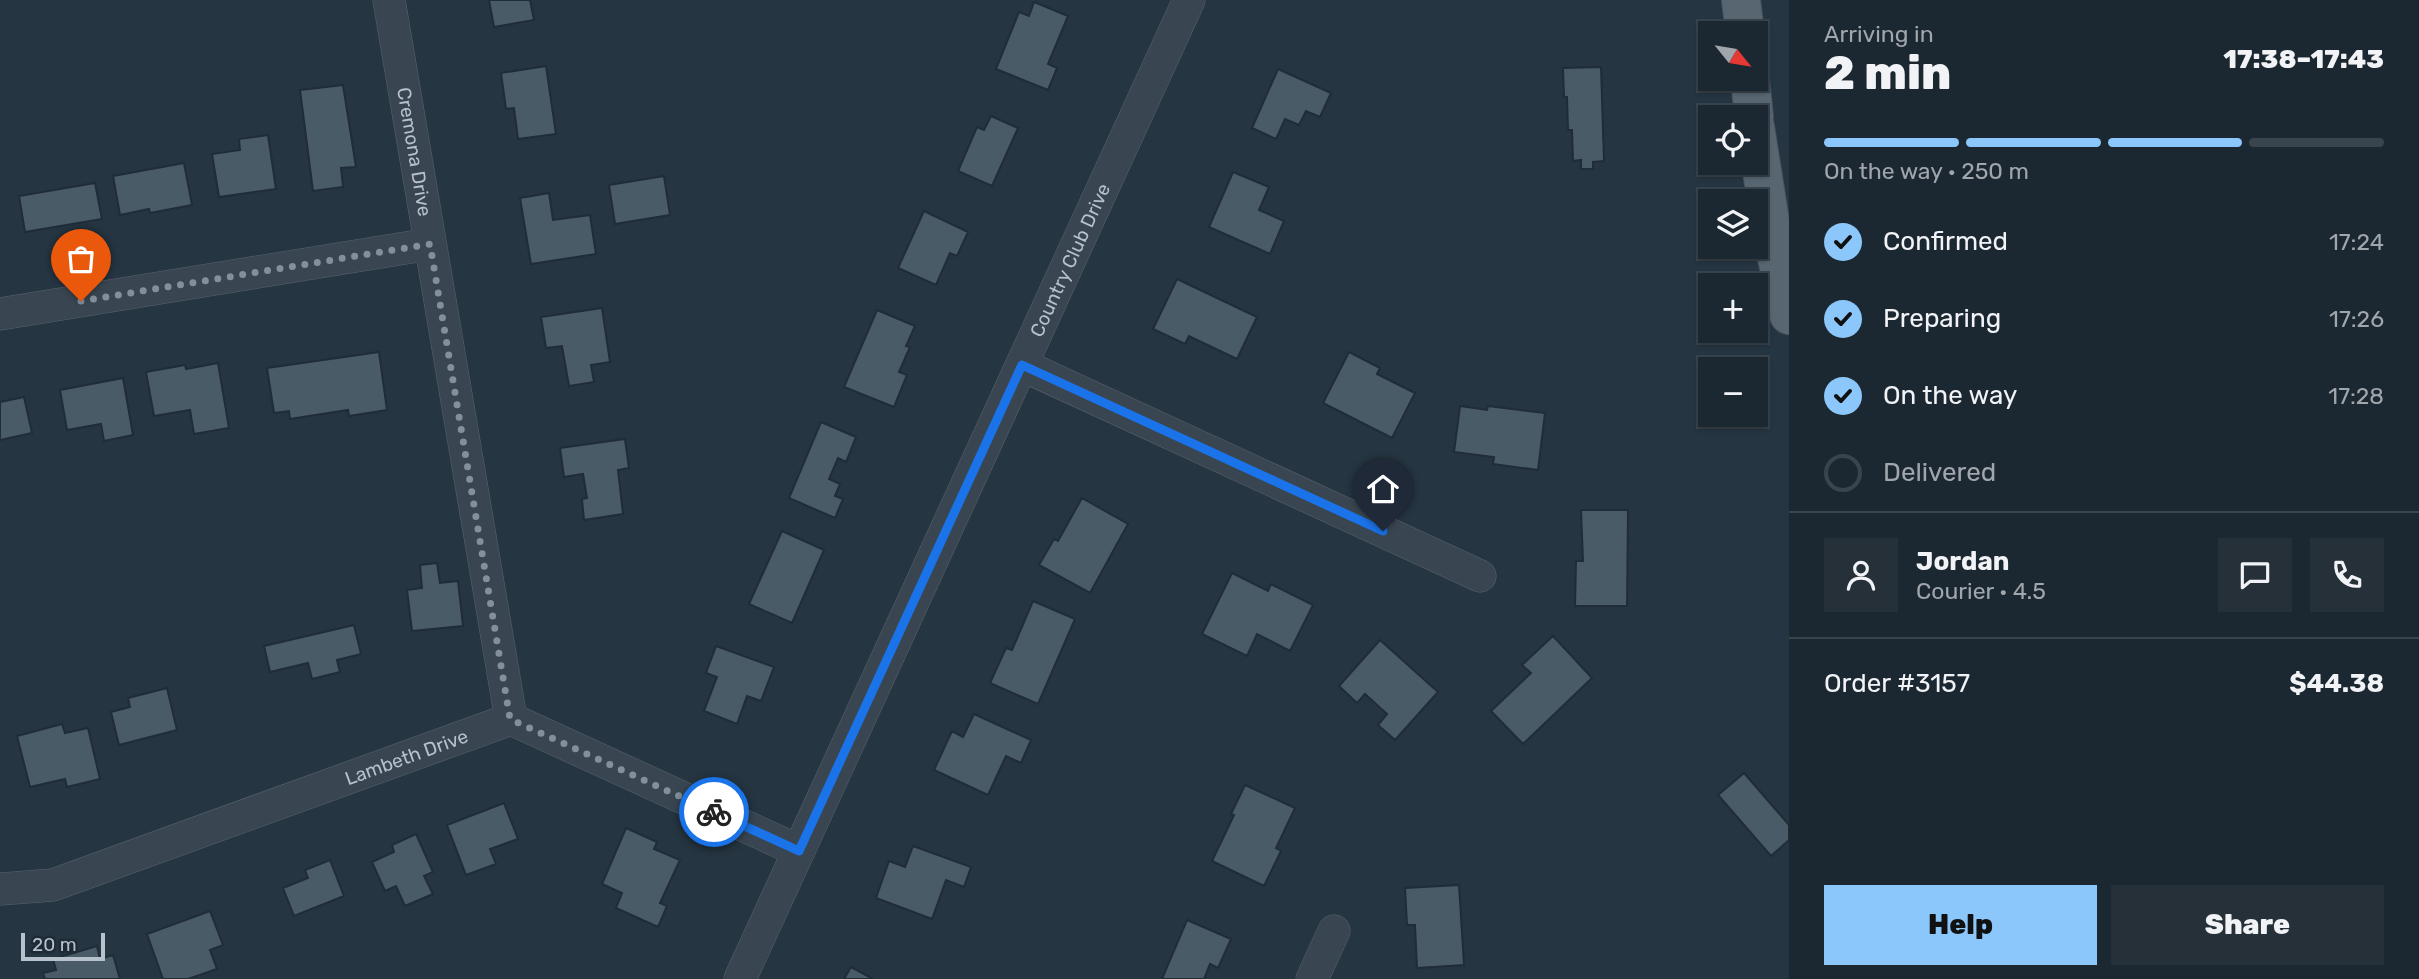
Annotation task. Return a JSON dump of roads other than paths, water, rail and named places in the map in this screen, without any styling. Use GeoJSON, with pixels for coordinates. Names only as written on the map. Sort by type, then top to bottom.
{"type":"FeatureCollection","features":[{"type":"Feature","properties":{"kind":"main road"},"geometry":{"type":"LineString","coordinates":[[1741,0],[1744,21]]}},
{"type":"Feature","properties":{"kind":"main road"},"geometry":{"type":"LineString","coordinates":[[1763,175],[1789,314]]}},
{"type":"Feature","properties":{"kind":"street","name":"Cremona Drive"},"geometry":{"type":"LineString","coordinates":[[390,0],[510,719]]}},
{"type":"Feature","properties":{"kind":"street","name":"Country Club Drive"},"geometry":{"type":"LineString","coordinates":[[740,979],[1189,0]]}},
{"type":"Feature","properties":{"kind":"street"},"geometry":{"type":"LineString","coordinates":[[0,314],[430,244]]}},
{"type":"Feature","properties":{"kind":"street"},"geometry":{"type":"LineString","coordinates":[[1022,365],[1480,576]]}},
{"type":"Feature","properties":{"kind":"street"},"geometry":{"type":"LineString","coordinates":[[510,719],[799,851]]}},
{"type":"Feature","properties":{"kind":"street","name":"Lambeth Drive"},"geometry":{"type":"LineString","coordinates":[[0,889],[53,885],[510,719]]}},
{"type":"Feature","properties":{"kind":"street"},"geometry":{"type":"LineString","coordinates":[[1312,979],[1334,931]]}}]}
